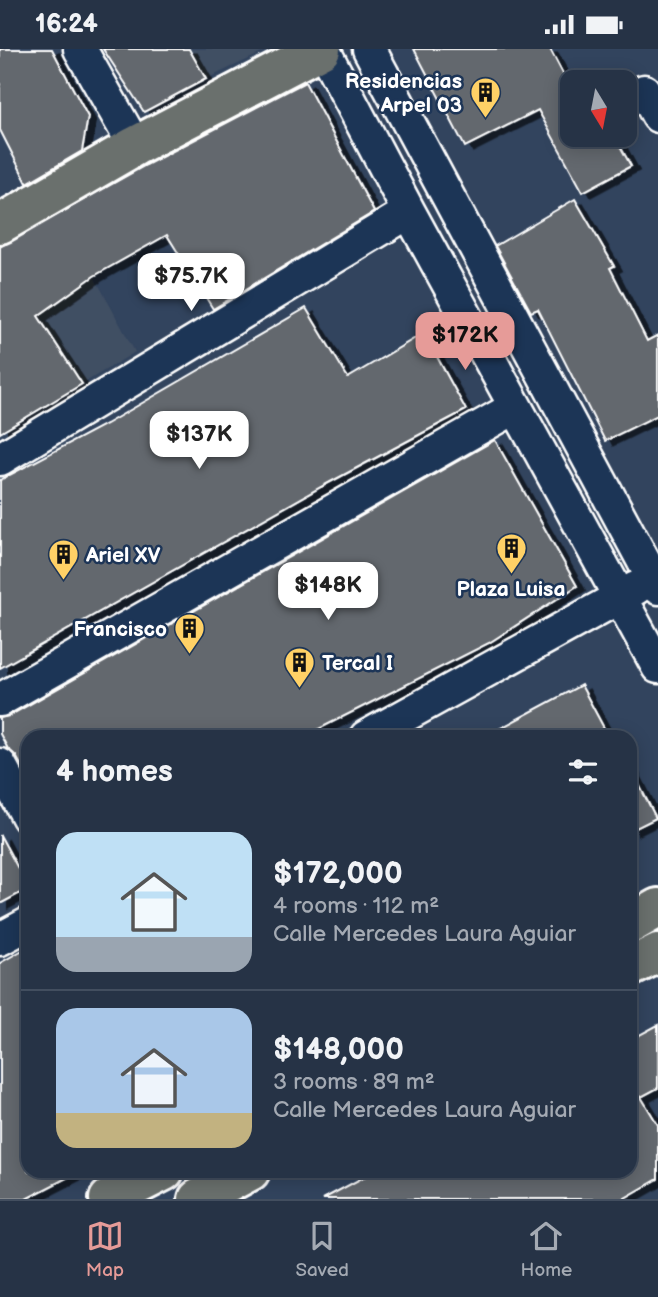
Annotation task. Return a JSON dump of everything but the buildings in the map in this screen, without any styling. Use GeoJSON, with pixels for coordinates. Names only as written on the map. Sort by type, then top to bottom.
{"type":"FeatureCollection","features":[{"type":"Feature","properties":{"kind":"main road"},"geometry":{"type":"LineString","coordinates":[[0,224],[135,146],[322,49]]}},
{"type":"Feature","properties":{"kind":"main road"},"geometry":{"type":"LineString","coordinates":[[637,920],[658,908]]}},
{"type":"Feature","properties":{"kind":"main road"},"geometry":{"type":"LineString","coordinates":[[637,964],[658,953]]}},
{"type":"Feature","properties":{"kind":"main road"},"geometry":{"type":"LineString","coordinates":[[109,1199],[150,1178]]}},
{"type":"Feature","properties":{"kind":"main road"},"geometry":{"type":"LineString","coordinates":[[198,1199],[237,1180]]}},
{"type":"Feature","properties":{"kind":"street"},"geometry":{"type":"LineString","coordinates":[[80,49],[135,146]]}},
{"type":"Feature","properties":{"kind":"street"},"geometry":{"type":"LineString","coordinates":[[322,49],[514,408],[658,667]]}},
{"type":"Feature","properties":{"kind":"street"},"geometry":{"type":"LineString","coordinates":[[369,49],[655,583],[618,597],[379,730]]}},
{"type":"Feature","properties":{"kind":"street"},"geometry":{"type":"LineString","coordinates":[[0,459],[409,212]]}},
{"type":"Feature","properties":{"kind":"street"},"geometry":{"type":"LineString","coordinates":[[0,700],[514,408]]}},
{"type":"Feature","properties":{"kind":"street"},"geometry":{"type":"LineString","coordinates":[[0,765],[21,804]]}},
{"type":"Feature","properties":{"kind":"street"},"geometry":{"type":"LineString","coordinates":[[0,939],[21,928]]}},
{"type":"Feature","properties":{"kind":"shaded area"},"geometry":{"type":"Polygon","coordinates":[[[191,49],[270,49],[206,79],[191,49]]]}},
{"type":"Feature","properties":{"kind":"shaded area"},"geometry":{"type":"Polygon","coordinates":[[[94,276],[135,352],[82,384],[38,316],[94,276]]]}},
{"type":"Feature","properties":{"kind":"place","name":"Residencias Arpel 03"},"geometry":{"type":"Point","coordinates":[485,120]}},
{"type":"Feature","properties":{"kind":"place","name":"Plaza Luisa"},"geometry":{"type":"Point","coordinates":[511,576]}},
{"type":"Feature","properties":{"kind":"place","name":"Ariel XV"},"geometry":{"type":"Point","coordinates":[63,582]}},
{"type":"Feature","properties":{"kind":"place","name":"Francisco"},"geometry":{"type":"Point","coordinates":[190,656]}},
{"type":"Feature","properties":{"kind":"place","name":"Tercal I"},"geometry":{"type":"Point","coordinates":[299,690]}}]}
